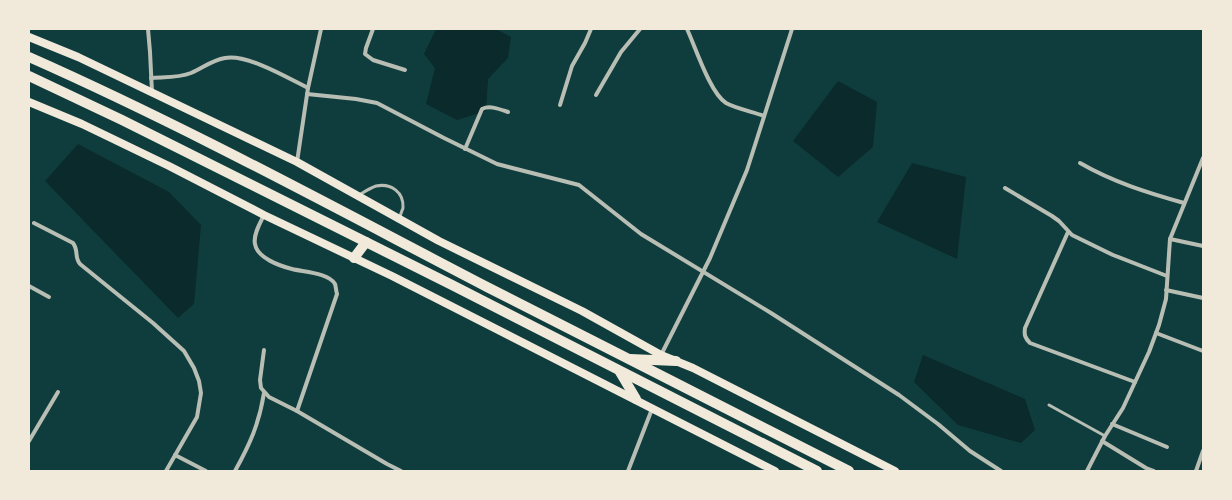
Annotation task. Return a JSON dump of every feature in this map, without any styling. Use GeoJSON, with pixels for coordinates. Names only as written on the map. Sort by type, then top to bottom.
{"type":"FeatureCollection","features":[{"type":"Feature","properties":{"kind":"highway"},"geometry":{"type":"LineString","coordinates":[[29,56],[152,114],[849,471]]}},
{"type":"Feature","properties":{"kind":"highway"},"geometry":{"type":"LineString","coordinates":[[29,76],[122,120],[366,242],[817,471]]}},
{"type":"Feature","properties":{"kind":"highway"},"geometry":{"type":"LineString","coordinates":[[354,258],[366,242]]}},
{"type":"Feature","properties":{"kind":"highway"},"geometry":{"type":"LineString","coordinates":[[626,358],[676,361]]}},
{"type":"Feature","properties":{"kind":"highway"},"geometry":{"type":"LineString","coordinates":[[620,371],[636,400]]}},
{"type":"Feature","properties":{"kind":"main road"},"geometry":{"type":"LineString","coordinates":[[29,37],[78,57],[297,162],[439,241],[582,311],[661,355],[706,375],[895,471]]}},
{"type":"Feature","properties":{"kind":"main road"},"geometry":{"type":"LineString","coordinates":[[29,102],[82,124],[163,163],[775,471]]}},
{"type":"Feature","properties":{"kind":"street"},"geometry":{"type":"LineString","coordinates":[[148,29],[152,92]]}},
{"type":"Feature","properties":{"kind":"street"},"geometry":{"type":"LineString","coordinates":[[297,162],[308,88],[321,29]]}},
{"type":"Feature","properties":{"kind":"street"},"geometry":{"type":"LineString","coordinates":[[373,29],[365,54],[373,60],[405,70]]}},
{"type":"Feature","properties":{"kind":"street"},"geometry":{"type":"LineString","coordinates":[[560,105],[572,66],[586,43],[591,29]]}},
{"type":"Feature","properties":{"kind":"street"},"geometry":{"type":"LineString","coordinates":[[596,95],[621,52],[640,29]]}},
{"type":"Feature","properties":{"kind":"street"},"geometry":{"type":"LineString","coordinates":[[687,29],[712,86],[718,96],[726,102],[764,116]]}},
{"type":"Feature","properties":{"kind":"street"},"geometry":{"type":"LineString","coordinates":[[661,355],[704,271],[747,170],[792,29]]}},
{"type":"Feature","properties":{"kind":"street"},"geometry":{"type":"LineString","coordinates":[[151,78],[187,75],[212,61],[233,57],[261,65],[308,88]]}},
{"type":"Feature","properties":{"kind":"street"},"geometry":{"type":"LineString","coordinates":[[307,94],[356,99],[378,103],[497,164],[579,186],[642,234],[771,312],[899,395],[965,446],[1001,471]]}},
{"type":"Feature","properties":{"kind":"street"},"geometry":{"type":"LineString","coordinates":[[465,148],[484,107],[491,107],[508,112]]}},
{"type":"Feature","properties":{"kind":"street"},"geometry":{"type":"LineString","coordinates":[[1087,471],[1102,441],[1123,408],[1149,352],[1166,299],[1170,239],[1203,158]]}},
{"type":"Feature","properties":{"kind":"street"},"geometry":{"type":"LineString","coordinates":[[1080,163],[1098,174],[1147,193],[1184,203]]}},
{"type":"Feature","properties":{"kind":"street"},"geometry":{"type":"LineString","coordinates":[[1005,188],[1052,216],[1072,235],[1094,246],[1167,276]]}},
{"type":"Feature","properties":{"kind":"street"},"geometry":{"type":"LineString","coordinates":[[264,215],[256,233],[254,243],[256,250],[263,257],[281,265],[327,277],[335,284],[337,294],[297,411]]}},
{"type":"Feature","properties":{"kind":"street"},"geometry":{"type":"LineString","coordinates":[[34,223],[73,243],[76,247],[76,260],[154,323],[184,351],[194,368],[199,381],[201,393],[196,417],[166,471]]}},
{"type":"Feature","properties":{"kind":"street"},"geometry":{"type":"LineString","coordinates":[[1068,232],[1025,328],[1025,338],[1030,343],[1135,382]]}},
{"type":"Feature","properties":{"kind":"street"},"geometry":{"type":"LineString","coordinates":[[1170,239],[1203,246]]}},
{"type":"Feature","properties":{"kind":"street"},"geometry":{"type":"LineString","coordinates":[[29,286],[49,297]]}},
{"type":"Feature","properties":{"kind":"street"},"geometry":{"type":"LineString","coordinates":[[1166,290],[1203,298]]}},
{"type":"Feature","properties":{"kind":"street"},"geometry":{"type":"LineString","coordinates":[[1156,333],[1203,351]]}},
{"type":"Feature","properties":{"kind":"street"},"geometry":{"type":"LineString","coordinates":[[264,350],[260,380],[261,388],[264,393],[401,471]]}},
{"type":"Feature","properties":{"kind":"street"},"geometry":{"type":"LineString","coordinates":[[29,441],[58,392]]}},
{"type":"Feature","properties":{"kind":"street"},"geometry":{"type":"LineString","coordinates":[[235,471],[254,432],[260,414],[264,393]]}},
{"type":"Feature","properties":{"kind":"street"},"geometry":{"type":"LineString","coordinates":[[628,471],[652,409]]}},
{"type":"Feature","properties":{"kind":"street"},"geometry":{"type":"LineString","coordinates":[[1112,424],[1167,447]]}},
{"type":"Feature","properties":{"kind":"street"},"geometry":{"type":"LineString","coordinates":[[1102,441],[1139,464],[1154,471]]}},
{"type":"Feature","properties":{"kind":"street"},"geometry":{"type":"LineString","coordinates":[[1196,471],[1203,451]]}},
{"type":"Feature","properties":{"kind":"street"},"geometry":{"type":"LineString","coordinates":[[175,455],[206,471]]}},
{"type":"Feature","properties":{"kind":"lane"},"geometry":{"type":"LineString","coordinates":[[358,195],[374,187],[390,186],[396,190],[400,196],[402,208],[399,219]]}},
{"type":"Feature","properties":{"kind":"lane"},"geometry":{"type":"LineString","coordinates":[[1049,405],[1105,436]]}},
{"type":"Feature","properties":{"kind":"water"},"geometry":{"type":"Polygon","coordinates":[[[436,29],[496,29],[511,37],[508,58],[488,79],[486,111],[457,120],[426,104],[435,68],[424,54],[436,29]]]}},
{"type":"Feature","properties":{"kind":"water"},"geometry":{"type":"Polygon","coordinates":[[[838,81],[877,102],[873,147],[838,177],[793,141],[838,81]]]}},
{"type":"Feature","properties":{"kind":"water"},"geometry":{"type":"Polygon","coordinates":[[[78,144],[169,192],[201,225],[194,304],[178,318],[45,181],[78,144]]]}},
{"type":"Feature","properties":{"kind":"water"},"geometry":{"type":"Polygon","coordinates":[[[912,163],[966,177],[957,259],[877,222],[912,163]]]}},
{"type":"Feature","properties":{"kind":"water"},"geometry":{"type":"Polygon","coordinates":[[[923,355],[1025,399],[1035,430],[1021,443],[958,425],[914,382],[923,355]]]}}]}
